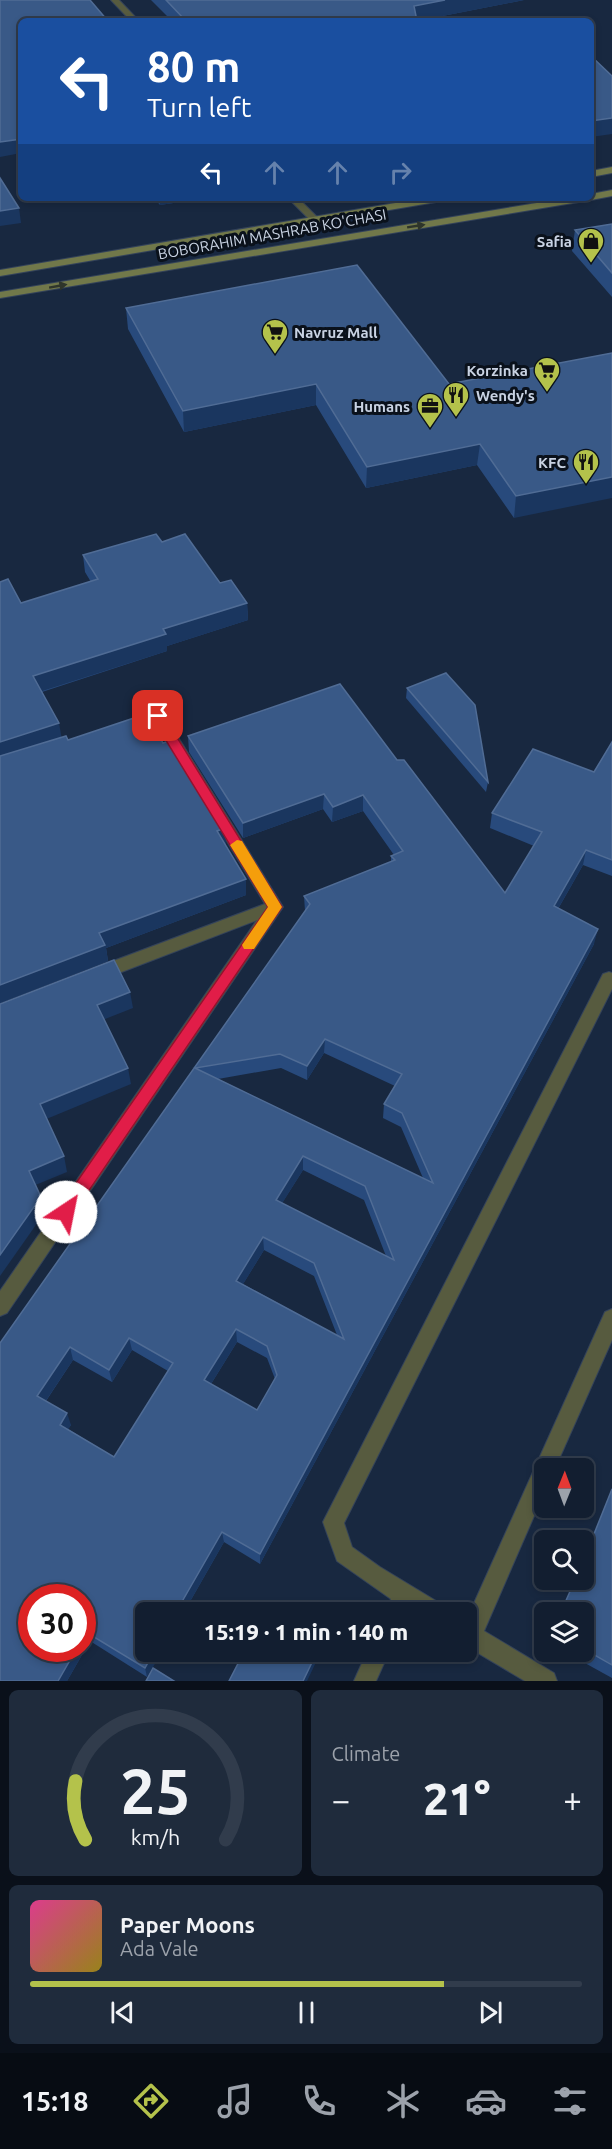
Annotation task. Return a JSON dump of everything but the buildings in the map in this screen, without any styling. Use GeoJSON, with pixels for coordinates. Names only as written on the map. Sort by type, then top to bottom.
{"type":"FeatureCollection","features":[{"type":"Feature","properties":{"kind":"main road"},"geometry":{"type":"LineString","coordinates":[[594,173],[612,170]]}},
{"type":"Feature","properties":{"kind":"main road"},"geometry":{"type":"LineString","coordinates":[[594,197],[612,194]]}},
{"type":"Feature","properties":{"kind":"main road","name":"BOBORAHIM MASHRAB KO'CHASI"},"geometry":{"type":"LineString","coordinates":[[0,273],[424,201]]}},
{"type":"Feature","properties":{"kind":"main road","name":"BOBORAHIM MASHRAB KO'CHASI"},"geometry":{"type":"LineString","coordinates":[[0,295],[566,201]]}},
{"type":"Feature","properties":{"kind":"main road"},"geometry":{"type":"LineString","coordinates":[[147,248],[159,268]]}},
{"type":"Feature","properties":{"kind":"street"},"geometry":{"type":"LineString","coordinates":[[115,0],[132,18]]}},
{"type":"Feature","properties":{"kind":"street"},"geometry":{"type":"LineString","coordinates":[[296,201],[314,219]]}},
{"type":"Feature","properties":{"kind":"street"},"geometry":{"type":"LineString","coordinates":[[112,731],[158,716],[275,907]]}},
{"type":"Feature","properties":{"kind":"street"},"geometry":{"type":"LineString","coordinates":[[88,978],[275,907]]}},
{"type":"Feature","properties":{"kind":"street"},"geometry":{"type":"LineString","coordinates":[[0,1307],[275,907]]}},
{"type":"Feature","properties":{"kind":"street"},"geometry":{"type":"LineString","coordinates":[[398,1602],[372,1575],[344,1554],[333,1522],[609,979]]}},
{"type":"Feature","properties":{"kind":"street"},"geometry":{"type":"LineString","coordinates":[[550,1458],[612,1318]]}},
{"type":"Feature","properties":{"kind":"street"},"geometry":{"type":"LineString","coordinates":[[477,1617],[534,1493]]}},
{"type":"Feature","properties":{"kind":"street"},"geometry":{"type":"LineString","coordinates":[[477,1639],[546,1681]]}},
{"type":"Feature","properties":{"kind":"street"},"geometry":{"type":"LineString","coordinates":[[365,1681],[374,1662]]}},
{"type":"Feature","properties":{"kind":"slow traffic"},"geometry":{"type":"LineString","coordinates":[[237,845],[275,907],[249,945]]}},
{"type":"Feature","properties":{"kind":"place","name":"Safia"},"geometry":{"type":"Point","coordinates":[591,264]}},
{"type":"Feature","properties":{"kind":"place","name":"Navruz Mall"},"geometry":{"type":"Point","coordinates":[275,355]}},
{"type":"Feature","properties":{"kind":"place","name":"Korzinka"},"geometry":{"type":"Point","coordinates":[547,393]}},
{"type":"Feature","properties":{"kind":"place","name":"Wendy's"},"geometry":{"type":"Point","coordinates":[456,418]}},
{"type":"Feature","properties":{"kind":"place","name":"Humans"},"geometry":{"type":"Point","coordinates":[430,429]}},
{"type":"Feature","properties":{"kind":"place","name":"KFC"},"geometry":{"type":"Point","coordinates":[586,485]}},
{"type":"Feature","properties":{"kind":"route"},"geometry":{"type":"LineString","coordinates":[[66,1212],[275,907],[158,716]]}}]}
